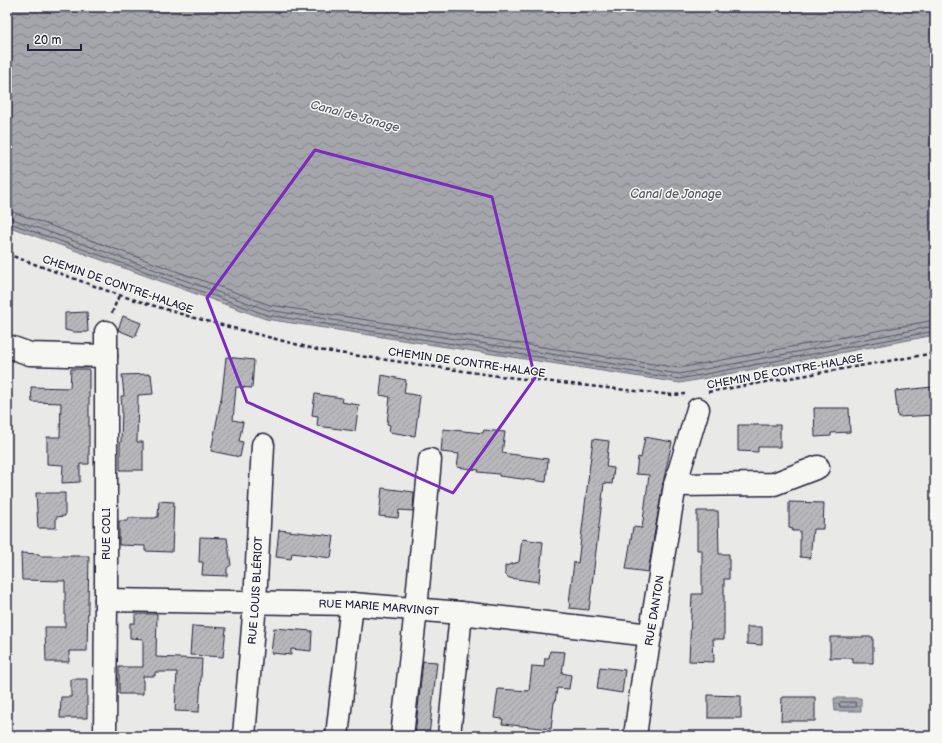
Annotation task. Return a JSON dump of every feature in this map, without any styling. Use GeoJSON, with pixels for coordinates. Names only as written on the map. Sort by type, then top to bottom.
{"type":"FeatureCollection","features":[{"type":"Feature","properties":{"kind":"street","name":"RUE COLI"},"geometry":{"type":"LineString","coordinates":[[104,736],[106,600],[106,332]]}},
{"type":"Feature","properties":{"kind":"street"},"geometry":{"type":"LineString","coordinates":[[7,346],[30,354],[106,356]]}},
{"type":"Feature","properties":{"kind":"street","name":"RUE DANTON"},"geometry":{"type":"LineString","coordinates":[[635,736],[675,485],[697,399]]}},
{"type":"Feature","properties":{"kind":"street","name":"RUE LOUIS BLÉRIOT"},"geometry":{"type":"LineString","coordinates":[[244,736],[255,603],[263,445]]}},
{"type":"Feature","properties":{"kind":"street"},"geometry":{"type":"LineString","coordinates":[[402,736],[430,460]]}},
{"type":"Feature","properties":{"kind":"street"},"geometry":{"type":"LineString","coordinates":[[675,485],[774,484],[818,467]]}},
{"type":"Feature","properties":{"kind":"street","name":"RUE MARIE MARVINGT"},"geometry":{"type":"LineString","coordinates":[[106,600],[352,604],[461,613],[650,635]]}},
{"type":"Feature","properties":{"kind":"street"},"geometry":{"type":"LineString","coordinates":[[337,736],[352,604]]}},
{"type":"Feature","properties":{"kind":"street"},"geometry":{"type":"LineString","coordinates":[[449,736],[461,613]]}},
{"type":"Feature","properties":{"kind":"path","name":"CHEMIN DE CONTRE-HALAGE"},"geometry":{"type":"LineString","coordinates":[[7,254],[119,295],[177,313],[318,350],[498,376],[697,399],[935,353]]}},
{"type":"Feature","properties":{"kind":"highlighted area"},"geometry":{"type":"Polygon","coordinates":[[[315,150],[492,197],[535,378],[453,493],[247,402],[207,298],[315,150]]]}},
{"type":"Feature","properties":{"kind":"water","name":"Canal de Jonage"},"geometry":{"type":"Polygon","coordinates":[[[7,7],[935,7],[935,335],[680,383],[266,319],[7,226],[7,7]]]}},
{"type":"Feature","properties":{"kind":"water"},"geometry":{"type":"Polygon","coordinates":[[[834,698],[861,698],[861,711],[835,711],[834,698]]]}},
{"type":"Feature","properties":{"kind":"building"},"geometry":{"type":"Polygon","coordinates":[[[87,312],[88,332],[74,332],[65,330],[65,313],[87,312]]]}},
{"type":"Feature","properties":{"kind":"building"},"geometry":{"type":"Polygon","coordinates":[[[123,316],[141,323],[135,337],[118,330],[123,316]]]}},
{"type":"Feature","properties":{"kind":"building"},"geometry":{"type":"Polygon","coordinates":[[[226,357],[254,360],[252,388],[236,387],[233,420],[243,422],[239,441],[243,442],[240,457],[211,451],[222,394],[226,357]]]}},
{"type":"Feature","properties":{"kind":"building"},"geometry":{"type":"Polygon","coordinates":[[[71,369],[89,369],[89,464],[80,464],[80,482],[62,483],[63,465],[47,464],[47,437],[60,437],[61,403],[32,402],[31,387],[70,388],[71,369]]]}},
{"type":"Feature","properties":{"kind":"building"},"geometry":{"type":"Polygon","coordinates":[[[151,374],[153,394],[138,395],[137,442],[143,442],[143,470],[120,470],[121,396],[124,396],[122,375],[151,374]]]}},
{"type":"Feature","properties":{"kind":"building"},"geometry":{"type":"Polygon","coordinates":[[[382,375],[406,380],[404,393],[420,396],[415,436],[389,432],[390,425],[387,424],[390,397],[380,395],[382,375]]]}},
{"type":"Feature","properties":{"kind":"building"},"geometry":{"type":"Polygon","coordinates":[[[932,387],[935,415],[898,417],[895,391],[932,387]]]}},
{"type":"Feature","properties":{"kind":"building"},"geometry":{"type":"Polygon","coordinates":[[[315,394],[342,398],[341,402],[359,405],[355,431],[317,426],[318,416],[312,415],[315,394]]]}},
{"type":"Feature","properties":{"kind":"building"},"geometry":{"type":"Polygon","coordinates":[[[814,408],[849,408],[850,432],[831,433],[831,436],[815,437],[814,408]]]}},
{"type":"Feature","properties":{"kind":"building"},"geometry":{"type":"Polygon","coordinates":[[[738,425],[780,425],[780,447],[758,447],[758,452],[738,451],[738,425]]]}},
{"type":"Feature","properties":{"kind":"building"},"geometry":{"type":"Polygon","coordinates":[[[443,429],[483,433],[484,430],[505,432],[502,453],[548,459],[546,482],[499,476],[499,474],[478,472],[479,470],[457,467],[459,454],[441,452],[443,429]]]}},
{"type":"Feature","properties":{"kind":"building"},"geometry":{"type":"Polygon","coordinates":[[[645,437],[672,442],[663,483],[648,572],[626,569],[633,527],[642,528],[649,475],[636,474],[638,457],[641,458],[645,437]]]}},
{"type":"Feature","properties":{"kind":"building"},"geometry":{"type":"Polygon","coordinates":[[[593,439],[609,441],[606,467],[614,468],[612,484],[604,483],[589,610],[569,608],[569,603],[574,562],[578,563],[593,439]]]}},
{"type":"Feature","properties":{"kind":"building"},"geometry":{"type":"Polygon","coordinates":[[[382,488],[414,492],[413,511],[399,510],[398,518],[379,516],[382,488]]]}},
{"type":"Feature","properties":{"kind":"building"},"geometry":{"type":"Polygon","coordinates":[[[36,493],[65,493],[65,516],[56,517],[56,528],[38,528],[36,493]]]}},
{"type":"Feature","properties":{"kind":"building"},"geometry":{"type":"Polygon","coordinates":[[[159,501],[174,502],[172,552],[145,551],[145,546],[119,545],[119,521],[128,521],[128,518],[158,517],[159,501]]]}},
{"type":"Feature","properties":{"kind":"building"},"geometry":{"type":"Polygon","coordinates":[[[789,502],[824,503],[823,529],[813,529],[810,558],[800,557],[800,531],[792,531],[793,529],[789,528],[789,502]]]}},
{"type":"Feature","properties":{"kind":"building"},"geometry":{"type":"Polygon","coordinates":[[[697,511],[718,511],[719,554],[729,554],[729,579],[724,579],[724,639],[713,639],[714,662],[689,661],[692,594],[702,594],[702,550],[697,550],[697,511]]]}},
{"type":"Feature","properties":{"kind":"building"},"geometry":{"type":"Polygon","coordinates":[[[279,530],[334,536],[331,558],[292,553],[291,559],[276,557],[279,530]]]}},
{"type":"Feature","properties":{"kind":"building"},"geometry":{"type":"Polygon","coordinates":[[[200,537],[227,538],[231,565],[227,568],[227,576],[202,575],[203,562],[199,562],[200,537]]]}},
{"type":"Feature","properties":{"kind":"building"},"geometry":{"type":"Polygon","coordinates":[[[522,539],[543,542],[539,582],[509,578],[505,574],[505,566],[519,562],[522,539]]]}},
{"type":"Feature","properties":{"kind":"building"},"geometry":{"type":"Polygon","coordinates":[[[21,553],[39,554],[40,556],[89,556],[87,651],[69,651],[69,662],[46,662],[45,627],[65,627],[65,581],[22,580],[21,553]]]}},
{"type":"Feature","properties":{"kind":"building"},"geometry":{"type":"Polygon","coordinates":[[[135,614],[157,614],[156,657],[202,659],[199,712],[175,711],[177,672],[155,672],[155,676],[143,676],[143,694],[119,694],[119,667],[143,667],[143,639],[130,638],[130,623],[135,623],[135,614]]]}},
{"type":"Feature","properties":{"kind":"building"},"geometry":{"type":"Polygon","coordinates":[[[192,626],[226,628],[223,657],[190,655],[192,626]]]}},
{"type":"Feature","properties":{"kind":"building"},"geometry":{"type":"Polygon","coordinates":[[[747,627],[762,627],[762,645],[747,644],[747,627]]]}},
{"type":"Feature","properties":{"kind":"building"},"geometry":{"type":"Polygon","coordinates":[[[274,628],[312,631],[311,651],[291,649],[291,655],[271,653],[274,628]]]}},
{"type":"Feature","properties":{"kind":"building"},"geometry":{"type":"Polygon","coordinates":[[[830,637],[873,637],[873,663],[853,663],[853,658],[830,658],[830,637]]]}},
{"type":"Feature","properties":{"kind":"building"},"geometry":{"type":"Polygon","coordinates":[[[550,651],[565,652],[562,673],[571,675],[569,689],[557,688],[551,729],[502,724],[503,719],[494,718],[498,689],[529,691],[532,666],[544,667],[545,658],[549,658],[550,651]]]}},
{"type":"Feature","properties":{"kind":"building"},"geometry":{"type":"Polygon","coordinates":[[[423,661],[437,662],[429,736],[415,736],[423,661]]]}},
{"type":"Feature","properties":{"kind":"building"},"geometry":{"type":"Polygon","coordinates":[[[600,667],[625,670],[622,693],[597,689],[600,667]]]}},
{"type":"Feature","properties":{"kind":"building"},"geometry":{"type":"Polygon","coordinates":[[[71,679],[87,679],[87,718],[60,718],[61,697],[71,697],[71,679]]]}},
{"type":"Feature","properties":{"kind":"building"},"geometry":{"type":"Polygon","coordinates":[[[708,695],[741,696],[741,718],[708,718],[708,695]]]}},
{"type":"Feature","properties":{"kind":"building"},"geometry":{"type":"Polygon","coordinates":[[[782,697],[815,697],[815,721],[781,721],[782,697]]]}}]}
